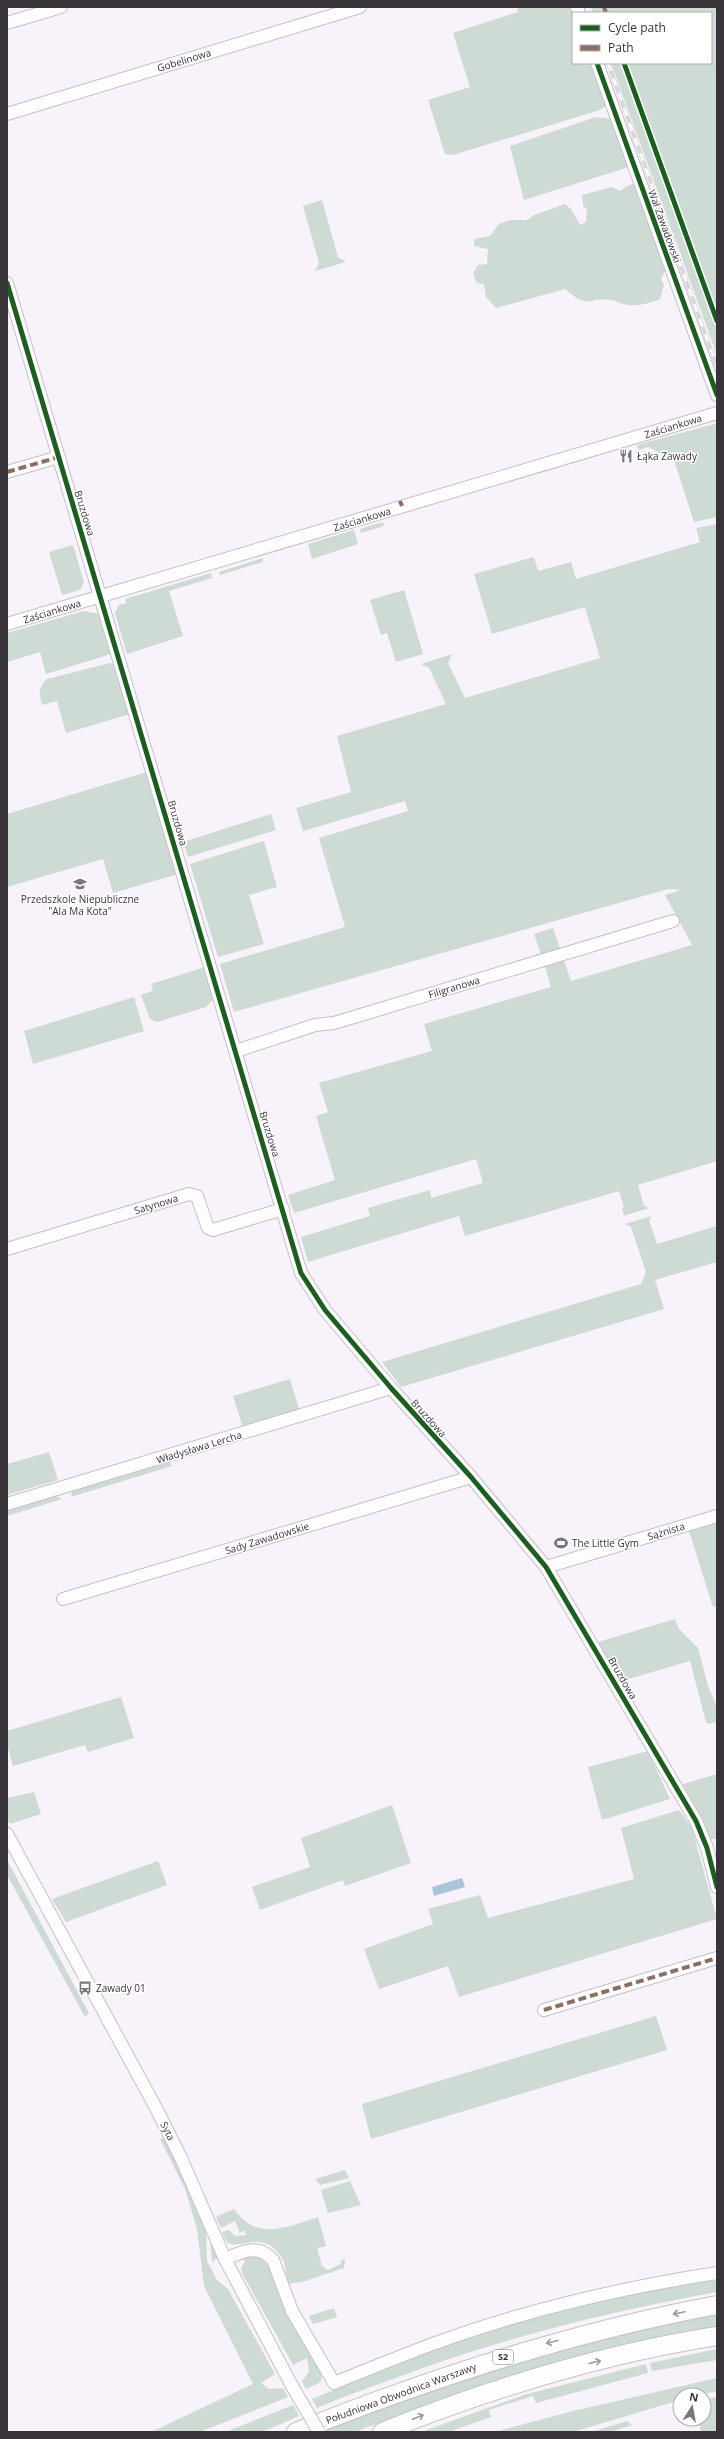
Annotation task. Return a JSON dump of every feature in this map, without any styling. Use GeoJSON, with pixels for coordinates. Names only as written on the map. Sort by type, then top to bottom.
{"type":"FeatureCollection","features":[{"type":"Feature","properties":{"kind":"highway","name":"Południowa Obwodnica Warszawy"},"geometry":{"type":"LineString","coordinates":[[296,2432],[390,2395],[536,2347],[625,2324],[717,2306]]}},
{"type":"Feature","properties":{"kind":"highway"},"geometry":{"type":"LineString","coordinates":[[382,2432],[449,2405],[562,2370],[717,2336]]}},
{"type":"Feature","properties":{"kind":"street"},"geometry":{"type":"LineString","coordinates":[[7,23],[61,7]]}},
{"type":"Feature","properties":{"kind":"street","name":"Gobelinowa"},"geometry":{"type":"LineString","coordinates":[[7,114],[360,7]]}},
{"type":"Feature","properties":{"kind":"street","name":"Wał Zawadowski"},"geometry":{"type":"LineString","coordinates":[[597,64],[717,395]]}},
{"type":"Feature","properties":{"kind":"street","name":"Bruzdowa"},"geometry":{"type":"LineString","coordinates":[[8,290],[306,1283],[325,1310],[391,1388],[471,1477],[546,1567],[696,1821],[707,1848],[717,1887]]}},
{"type":"Feature","properties":{"kind":"street","name":"Zaściankowa"},"geometry":{"type":"LineString","coordinates":[[7,624],[401,504],[717,413]]}},
{"type":"Feature","properties":{"kind":"street"},"geometry":{"type":"LineString","coordinates":[[7,472],[59,457]]}},
{"type":"Feature","properties":{"kind":"street","name":"Filigranowa"},"geometry":{"type":"LineString","coordinates":[[236,1051],[315,1025],[334,1023],[672,921]]}},
{"type":"Feature","properties":{"kind":"street","name":"Satynowa"},"geometry":{"type":"LineString","coordinates":[[7,1249],[189,1194],[197,1196],[208,1228],[213,1230],[283,1209]]}},
{"type":"Feature","properties":{"kind":"street","name":"Władysława Lercha"},"geometry":{"type":"LineString","coordinates":[[7,1504],[391,1388]]}},
{"type":"Feature","properties":{"kind":"street","name":"Sady Zawadowskie"},"geometry":{"type":"LineString","coordinates":[[63,1599],[471,1477]]}},
{"type":"Feature","properties":{"kind":"street","name":"Sążnista"},"geometry":{"type":"LineString","coordinates":[[546,1567],[717,1516]]}},
{"type":"Feature","properties":{"kind":"street","name":"Syta"},"geometry":{"type":"LineString","coordinates":[[7,1834],[156,2108],[182,2158],[225,2259],[292,2386],[319,2432]]}},
{"type":"Feature","properties":{"kind":"street"},"geometry":{"type":"LineString","coordinates":[[544,2010],[717,1958]]}},
{"type":"Feature","properties":{"kind":"street"},"geometry":{"type":"LineString","coordinates":[[225,2259],[248,2250],[255,2249],[268,2255],[272,2260],[292,2311],[334,2383],[431,2345],[490,2325],[603,2294],[717,2273]]}},
{"type":"Feature","properties":{"kind":"shaded area"},"geometry":{"type":"Polygon","coordinates":[[[517,7],[572,7],[572,64],[592,64],[607,105],[600,110],[453,155],[445,154],[428,100],[470,87],[453,33],[518,12],[517,7]]]}},
{"type":"Feature","properties":{"kind":"shaded area"},"geometry":{"type":"Polygon","coordinates":[[[591,7],[717,7],[717,355],[611,64],[712,64],[712,12],[593,12],[591,7]]]}},
{"type":"Feature","properties":{"kind":"shaded area"},"geometry":{"type":"Polygon","coordinates":[[[596,117],[612,119],[629,167],[524,200],[510,146],[596,117]]]}},
{"type":"Feature","properties":{"kind":"shaded area"},"geometry":{"type":"Polygon","coordinates":[[[635,183],[666,269],[661,279],[664,285],[660,299],[646,304],[637,305],[623,304],[614,300],[584,301],[565,289],[496,308],[486,297],[484,284],[477,283],[473,274],[478,265],[487,264],[488,249],[474,246],[474,239],[490,236],[499,224],[510,220],[527,220],[534,215],[565,204],[571,209],[580,225],[586,222],[587,210],[583,205],[582,195],[612,187],[620,191],[635,183]]]}},
{"type":"Feature","properties":{"kind":"shaded area"},"geometry":{"type":"Polygon","coordinates":[[[322,200],[338,257],[346,262],[315,271],[319,263],[303,206],[322,200]]]}},
{"type":"Feature","properties":{"kind":"shaded area"},"geometry":{"type":"Polygon","coordinates":[[[714,424],[717,426],[717,517],[694,522],[674,460],[648,447],[639,450],[637,445],[714,424]]]}},
{"type":"Feature","properties":{"kind":"shaded area"},"geometry":{"type":"Polygon","coordinates":[[[383,522],[384,526],[361,533],[360,529],[383,522]]]}},
{"type":"Feature","properties":{"kind":"shaded area"},"geometry":{"type":"Polygon","coordinates":[[[717,524],[717,1161],[638,1185],[644,1206],[649,1208],[624,1216],[622,1208],[624,1207],[619,1191],[465,1236],[459,1216],[308,1262],[301,1237],[370,1216],[368,1208],[430,1190],[431,1198],[483,1183],[476,1159],[294,1213],[288,1195],[335,1180],[316,1116],[328,1112],[319,1083],[432,1051],[424,1024],[551,987],[544,964],[563,958],[571,981],[692,945],[665,895],[681,890],[668,889],[234,1012],[220,964],[345,927],[319,838],[408,811],[405,801],[303,831],[296,808],[351,792],[337,736],[446,704],[429,668],[421,664],[452,654],[448,663],[465,698],[600,658],[585,607],[492,634],[474,574],[534,557],[538,571],[571,562],[576,579],[700,542],[696,528],[717,524]]]}},
{"type":"Feature","properties":{"kind":"shaded area"},"geometry":{"type":"Polygon","coordinates":[[[354,530],[358,544],[312,559],[308,544],[354,530]]]}},
{"type":"Feature","properties":{"kind":"shaded area"},"geometry":{"type":"Polygon","coordinates":[[[73,545],[84,582],[80,590],[62,595],[49,552],[73,545]]]}},
{"type":"Feature","properties":{"kind":"shaded area"},"geometry":{"type":"Polygon","coordinates":[[[263,558],[263,562],[220,575],[219,572],[263,558]]]}},
{"type":"Feature","properties":{"kind":"shaded area"},"geometry":{"type":"Polygon","coordinates":[[[211,573],[212,578],[169,591],[183,636],[127,654],[115,613],[119,605],[126,603],[125,599],[211,573]]]}},
{"type":"Feature","properties":{"kind":"shaded area"},"geometry":{"type":"Polygon","coordinates":[[[404,590],[423,654],[396,662],[387,633],[381,635],[370,600],[404,590]]]}},
{"type":"Feature","properties":{"kind":"shaded area"},"geometry":{"type":"Polygon","coordinates":[[[84,611],[99,614],[111,653],[108,655],[46,674],[40,652],[7,662],[7,633],[84,611]]]}},
{"type":"Feature","properties":{"kind":"shaded area"},"geometry":{"type":"Polygon","coordinates":[[[110,663],[114,664],[130,714],[66,733],[57,701],[42,705],[40,694],[42,685],[47,679],[110,663]]]}},
{"type":"Feature","properties":{"kind":"shaded area"},"geometry":{"type":"Polygon","coordinates":[[[147,772],[178,874],[113,893],[103,859],[7,887],[7,814],[147,772]]]}},
{"type":"Feature","properties":{"kind":"shaded area"},"geometry":{"type":"Polygon","coordinates":[[[271,814],[276,830],[188,857],[183,842],[271,814]]]}},
{"type":"Feature","properties":{"kind":"shaded area"},"geometry":{"type":"Polygon","coordinates":[[[264,841],[277,887],[249,895],[264,944],[218,957],[190,864],[264,841]]]}},
{"type":"Feature","properties":{"kind":"shaded area"},"geometry":{"type":"Polygon","coordinates":[[[553,928],[561,951],[542,957],[534,934],[553,928]]]}},
{"type":"Feature","properties":{"kind":"shaded area"},"geometry":{"type":"Polygon","coordinates":[[[205,967],[216,997],[206,1007],[157,1022],[150,1019],[141,995],[153,991],[151,984],[205,967]]]}},
{"type":"Feature","properties":{"kind":"shaded area"},"geometry":{"type":"Polygon","coordinates":[[[134,997],[144,1031],[33,1064],[24,1031],[134,997]]]}},
{"type":"Feature","properties":{"kind":"shaded area"},"geometry":{"type":"Polygon","coordinates":[[[652,1216],[649,1220],[657,1244],[717,1226],[717,1262],[655,1280],[664,1309],[401,1387],[382,1362],[641,1284],[646,1272],[631,1227],[625,1224],[652,1216]]]}},
{"type":"Feature","properties":{"kind":"shaded area"},"geometry":{"type":"Polygon","coordinates":[[[290,1379],[300,1412],[243,1428],[233,1396],[290,1379]]]}},
{"type":"Feature","properties":{"kind":"shaded area"},"geometry":{"type":"Polygon","coordinates":[[[49,1452],[58,1480],[7,1495],[7,1464],[49,1452]]]}},
{"type":"Feature","properties":{"kind":"shaded area"},"geometry":{"type":"Polygon","coordinates":[[[170,1462],[172,1466],[71,1497],[72,1491],[170,1462]]]}},
{"type":"Feature","properties":{"kind":"shaded area"},"geometry":{"type":"Polygon","coordinates":[[[56,1496],[62,1499],[7,1516],[7,1511],[56,1496]]]}},
{"type":"Feature","properties":{"kind":"shaded area"},"geometry":{"type":"Polygon","coordinates":[[[717,1523],[717,1606],[713,1607],[689,1531],[717,1523]]]}},
{"type":"Feature","properties":{"kind":"shaded area"},"geometry":{"type":"Polygon","coordinates":[[[675,1619],[679,1629],[698,1648],[708,1686],[717,1707],[717,1721],[709,1724],[706,1722],[690,1661],[622,1681],[598,1642],[675,1619]]]}},
{"type":"Feature","properties":{"kind":"shaded area"},"geometry":{"type":"Polygon","coordinates":[[[121,1697],[134,1738],[88,1752],[85,1745],[13,1766],[7,1745],[7,1731],[121,1697]]]}},
{"type":"Feature","properties":{"kind":"shaded area"},"geometry":{"type":"Polygon","coordinates":[[[648,1751],[670,1799],[602,1820],[588,1767],[648,1751]]]}},
{"type":"Feature","properties":{"kind":"shaded area"},"geometry":{"type":"Polygon","coordinates":[[[717,1774],[717,1838],[709,1840],[683,1784],[717,1774]]]}},
{"type":"Feature","properties":{"kind":"shaded area"},"geometry":{"type":"Polygon","coordinates":[[[34,1792],[41,1814],[10,1824],[7,1819],[7,1798],[34,1792]]]}},
{"type":"Feature","properties":{"kind":"shaded area"},"geometry":{"type":"Polygon","coordinates":[[[392,1805],[411,1863],[345,1886],[343,1880],[260,1910],[252,1887],[310,1867],[301,1838],[392,1805]]]}},
{"type":"Feature","properties":{"kind":"shaded area"},"geometry":{"type":"Polygon","coordinates":[[[679,1810],[692,1828],[717,1919],[459,1997],[448,1966],[379,1989],[364,1949],[433,1924],[428,1909],[480,1895],[488,1918],[634,1879],[621,1828],[679,1810]]]}},
{"type":"Feature","properties":{"kind":"shaded area"},"geometry":{"type":"Polygon","coordinates":[[[7,1860],[89,2013],[85,2017],[7,1875],[7,1860]]]}},
{"type":"Feature","properties":{"kind":"shaded area"},"geometry":{"type":"Polygon","coordinates":[[[158,1861],[167,1885],[66,1922],[52,1899],[158,1861]]]}},
{"type":"Feature","properties":{"kind":"shaded area"},"geometry":{"type":"Polygon","coordinates":[[[656,2016],[667,2050],[371,2139],[362,2104],[656,2016]]]}},
{"type":"Feature","properties":{"kind":"shaded area"},"geometry":{"type":"Polygon","coordinates":[[[167,2138],[206,2229],[207,2261],[217,2280],[228,2289],[275,2374],[261,2383],[269,2389],[283,2388],[288,2397],[200,2432],[151,2432],[253,2384],[204,2286],[197,2229],[185,2189],[160,2139],[167,2138]]]}},
{"type":"Feature","properties":{"kind":"shaded area"},"geometry":{"type":"Polygon","coordinates":[[[345,2170],[349,2178],[320,2185],[315,2179],[345,2170]]]}},
{"type":"Feature","properties":{"kind":"shaded area"},"geometry":{"type":"Polygon","coordinates":[[[350,2181],[361,2205],[328,2213],[321,2190],[350,2181]]]}},
{"type":"Feature","properties":{"kind":"shaded area"},"geometry":{"type":"Polygon","coordinates":[[[234,2209],[252,2226],[263,2229],[284,2228],[318,2217],[326,2246],[317,2248],[322,2266],[328,2270],[341,2264],[341,2260],[345,2259],[344,2268],[302,2282],[287,2284],[283,2260],[276,2250],[268,2244],[261,2242],[239,2244],[228,2243],[222,2232],[229,2230],[235,2236],[246,2235],[244,2230],[240,2233],[235,2221],[221,2228],[216,2217],[234,2209]]]}},
{"type":"Feature","properties":{"kind":"shaded area"},"geometry":{"type":"Polygon","coordinates":[[[210,2237],[218,2258],[212,2262],[210,2237]]]}},
{"type":"Feature","properties":{"kind":"shaded area"},"geometry":{"type":"Polygon","coordinates":[[[255,2255],[261,2258],[270,2268],[280,2296],[322,2371],[321,2382],[306,2389],[302,2381],[309,2372],[307,2358],[293,2365],[243,2275],[241,2268],[245,2262],[243,2257],[255,2255]]]}},
{"type":"Feature","properties":{"kind":"shaded area"},"geometry":{"type":"Polygon","coordinates":[[[717,2276],[717,2292],[634,2308],[513,2339],[433,2365],[317,2408],[312,2399],[421,2355],[516,2323],[601,2301],[717,2276]]]}},
{"type":"Feature","properties":{"kind":"shaded area"},"geometry":{"type":"Polygon","coordinates":[[[334,2308],[337,2317],[313,2324],[309,2316],[334,2308]]]}},
{"type":"Feature","properties":{"kind":"shaded area"},"geometry":{"type":"Polygon","coordinates":[[[717,2313],[717,2329],[443,2399],[355,2432],[318,2432],[465,2376],[649,2327],[717,2313]]]}},
{"type":"Feature","properties":{"kind":"shaded area"},"geometry":{"type":"Polygon","coordinates":[[[717,2349],[717,2360],[652,2371],[650,2363],[717,2349]]]}},
{"type":"Feature","properties":{"kind":"shaded area"},"geometry":{"type":"Polygon","coordinates":[[[646,2364],[648,2373],[536,2403],[533,2396],[489,2410],[491,2417],[448,2432],[421,2432],[527,2394],[646,2364]]]}},
{"type":"Feature","properties":{"kind":"shaded area"},"geometry":{"type":"Polygon","coordinates":[[[717,2378],[717,2391],[712,2392],[712,2387],[678,2387],[717,2378]]]}},
{"type":"Feature","properties":{"kind":"shaded area"},"geometry":{"type":"Polygon","coordinates":[[[672,2388],[672,2402],[573,2432],[494,2432],[573,2411],[672,2388]]]}},
{"type":"Feature","properties":{"kind":"shaded area"},"geometry":{"type":"Polygon","coordinates":[[[717,2397],[717,2432],[701,2432],[700,2427],[712,2427],[712,2398],[717,2397]]]}},
{"type":"Feature","properties":{"kind":"shaded area"},"geometry":{"type":"Polygon","coordinates":[[[293,2405],[299,2416],[262,2432],[225,2432],[293,2405]]]}},
{"type":"Feature","properties":{"kind":"shaded area"},"geometry":{"type":"Polygon","coordinates":[[[627,2421],[632,2425],[610,2432],[591,2432],[627,2421]]]}},
{"type":"Feature","properties":{"kind":"water"},"geometry":{"type":"Polygon","coordinates":[[[462,1878],[465,1887],[434,1896],[432,1887],[462,1878]]]}},
{"type":"Feature","properties":{"kind":"railway"},"geometry":{"type":"LineString","coordinates":[[587,7],[589,12]]}},
{"type":"Feature","properties":{"kind":"railway"},"geometry":{"type":"LineString","coordinates":[[608,64],[717,367]]}},
{"type":"Feature","properties":{"kind":"marked path"},"geometry":{"type":"LineString","coordinates":[[604,7],[606,12]]}},
{"type":"Feature","properties":{"kind":"marked path"},"geometry":{"type":"LineString","coordinates":[[7,472],[59,457]]}},
{"type":"Feature","properties":{"kind":"marked path"},"geometry":{"type":"LineString","coordinates":[[400,501],[402,506]]}},
{"type":"Feature","properties":{"kind":"marked path"},"geometry":{"type":"LineString","coordinates":[[544,2010],[717,1958]]}},
{"type":"Feature","properties":{"kind":"cycle path"},"geometry":{"type":"LineString","coordinates":[[597,64],[717,395]]}},
{"type":"Feature","properties":{"kind":"cycle path"},"geometry":{"type":"LineString","coordinates":[[624,64],[717,321]]}},
{"type":"Feature","properties":{"kind":"cycle path"},"geometry":{"type":"LineString","coordinates":[[7,283],[301,1273],[325,1310],[391,1388],[471,1477],[546,1567],[696,1821],[707,1848],[717,1887]]}},
{"type":"Feature","properties":{"kind":"place","name":"Łąka Zawady"},"geometry":{"type":"Point","coordinates":[626,456]}},
{"type":"Feature","properties":{"kind":"place","name":"Przedszkole Niepubliczne \"Ala Ma Kota\""},"geometry":{"type":"Point","coordinates":[80,884]}},
{"type":"Feature","properties":{"kind":"place","name":"The Little Gym"},"geometry":{"type":"Point","coordinates":[561,1543]}},
{"type":"Feature","properties":{"kind":"place","name":"Zawady 01"},"geometry":{"type":"Point","coordinates":[85,1988]}}]}
